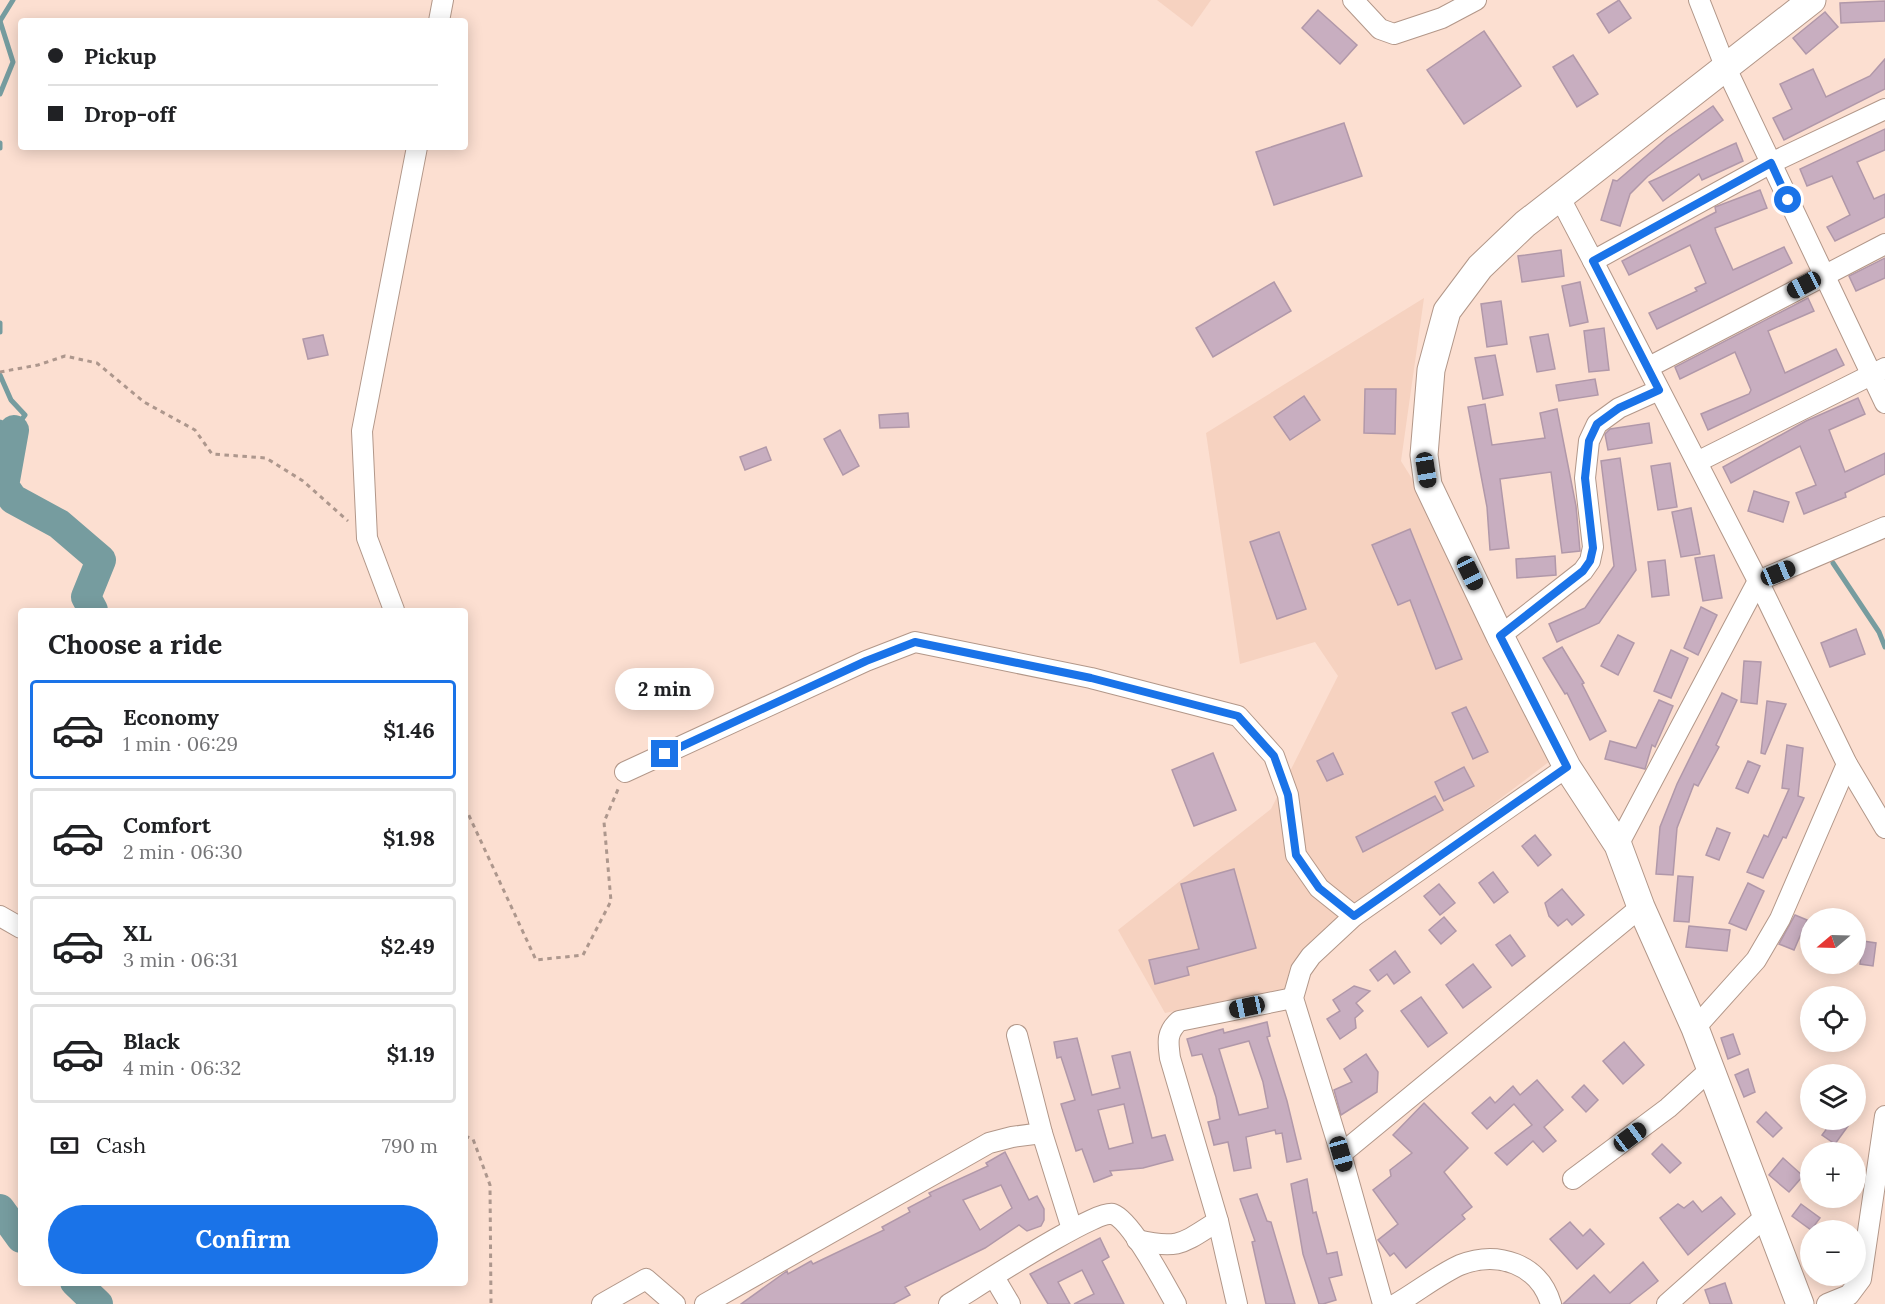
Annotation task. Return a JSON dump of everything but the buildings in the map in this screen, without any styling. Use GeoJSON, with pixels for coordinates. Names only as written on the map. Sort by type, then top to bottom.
{"type":"FeatureCollection","features":[{"type":"Feature","properties":{"kind":"street"},"geometry":{"type":"LineString","coordinates":[[440,18],[443,0]]}},
{"type":"Feature","properties":{"kind":"street"},"geometry":{"type":"LineString","coordinates":[[1353,0],[1380,29],[1394,34],[1442,18],[1476,0]]}},
{"type":"Feature","properties":{"kind":"street"},"geometry":{"type":"LineString","coordinates":[[1699,0],[1725,66],[1823,274],[1877,371],[1885,404]]}},
{"type":"Feature","properties":{"kind":"street"},"geometry":{"type":"LineString","coordinates":[[1800,1304],[1695,1028],[1641,907],[1618,844],[1567,767],[1500,636],[1428,485],[1424,455],[1431,370],[1447,311],[1480,267],[1525,224],[1812,0]]}},
{"type":"Feature","properties":{"kind":"street"},"geometry":{"type":"LineString","coordinates":[[1593,261],[1771,163],[1885,109]]}},
{"type":"Feature","properties":{"kind":"street"},"geometry":{"type":"LineString","coordinates":[[393,608],[367,538],[362,431],[416,150]]}},
{"type":"Feature","properties":{"kind":"street"},"geometry":{"type":"LineString","coordinates":[[1560,198],[1758,581],[1847,764],[1885,828]]}},
{"type":"Feature","properties":{"kind":"street"},"geometry":{"type":"LineString","coordinates":[[1649,367],[1823,274],[1885,244]]}},
{"type":"Feature","properties":{"kind":"street"},"geometry":{"type":"LineString","coordinates":[[1697,462],[1877,371]]}},
{"type":"Feature","properties":{"kind":"street"},"geometry":{"type":"LineString","coordinates":[[1500,636],[1583,571],[1590,561],[1593,548],[1585,478],[1589,441],[1597,424],[1619,408],[1659,390]]}},
{"type":"Feature","properties":{"kind":"street"},"geometry":{"type":"LineString","coordinates":[[1618,844],[1758,581],[1885,527]]}},
{"type":"Feature","properties":{"kind":"street"},"geometry":{"type":"LineString","coordinates":[[625,772],[866,661],[915,642],[1091,678],[1238,716],[1274,756],[1288,795],[1296,855],[1319,888],[1354,916]]}},
{"type":"Feature","properties":{"kind":"street"},"geometry":{"type":"LineString","coordinates":[[1695,1028],[1756,960],[1780,919],[1847,764]]}},
{"type":"Feature","properties":{"kind":"street"},"geometry":{"type":"LineString","coordinates":[[1383,1304],[1341,1154],[1293,998],[1301,970],[1311,956],[1354,916],[1567,767]]}},
{"type":"Feature","properties":{"kind":"street"},"geometry":{"type":"LineString","coordinates":[[1341,1154],[1641,907]]}},
{"type":"Feature","properties":{"kind":"street"},"geometry":{"type":"LineString","coordinates":[[0,916],[18,926]]}},
{"type":"Feature","properties":{"kind":"street"},"geometry":{"type":"LineString","coordinates":[[1237,1304],[1218,1221],[1170,1058],[1168,1038],[1171,1029],[1179,1021],[1293,998]]}},
{"type":"Feature","properties":{"kind":"street"},"geometry":{"type":"LineString","coordinates":[[1017,1035],[1042,1133],[1071,1229]]}},
{"type":"Feature","properties":{"kind":"street"},"geometry":{"type":"LineString","coordinates":[[1573,1179],[1668,1108],[1710,1070]]}},
{"type":"Feature","properties":{"kind":"street"},"geometry":{"type":"LineString","coordinates":[[1827,1304],[1849,1295],[1861,1279],[1885,1116]]}},
{"type":"Feature","properties":{"kind":"street"},"geometry":{"type":"LineString","coordinates":[[705,1304],[989,1143],[1042,1133]]}},
{"type":"Feature","properties":{"kind":"street"},"geometry":{"type":"LineString","coordinates":[[950,1304],[1071,1229],[1100,1215],[1113,1214],[1137,1240],[1176,1304]]}},
{"type":"Feature","properties":{"kind":"street"},"geometry":{"type":"LineString","coordinates":[[1667,1304],[1766,1216]]}},
{"type":"Feature","properties":{"kind":"street"},"geometry":{"type":"LineString","coordinates":[[1137,1240],[1164,1246],[1177,1245],[1218,1221]]}},
{"type":"Feature","properties":{"kind":"street"},"geometry":{"type":"LineString","coordinates":[[1396,1304],[1460,1265],[1497,1258],[1527,1268],[1539,1281],[1551,1304]]}},
{"type":"Feature","properties":{"kind":"street"},"geometry":{"type":"LineString","coordinates":[[994,1277],[1010,1304]]}},
{"type":"Feature","properties":{"kind":"street"},"geometry":{"type":"LineString","coordinates":[[602,1304],[646,1279],[675,1304]]}},
{"type":"Feature","properties":{"kind":"path"},"geometry":{"type":"LineString","coordinates":[[0,372],[38,365],[65,356],[97,363],[144,402],[195,430],[212,454],[266,458],[303,481],[367,538]]}},
{"type":"Feature","properties":{"kind":"path"},"geometry":{"type":"LineString","coordinates":[[468,813],[536,960],[583,955],[611,901],[604,822],[625,772]]}},
{"type":"Feature","properties":{"kind":"path"},"geometry":{"type":"LineString","coordinates":[[468,1137],[472,1139],[490,1185],[491,1304]]}},
{"type":"Feature","properties":{"kind":"shaded area"},"geometry":{"type":"Polygon","coordinates":[[[1157,0],[1211,0],[1192,27],[1157,0]]]}},
{"type":"Feature","properties":{"kind":"shaded area"},"geometry":{"type":"Polygon","coordinates":[[[1424,298],[1401,461],[1454,546],[1562,752],[1359,905],[1288,988],[1165,1013],[1118,930],[1271,809],[1338,676],[1315,642],[1240,664],[1206,433],[1424,298]]]}},
{"type":"Feature","properties":{"kind":"waterway"},"geometry":{"type":"LineString","coordinates":[[0,21],[13,0]]}},
{"type":"Feature","properties":{"kind":"waterway"},"geometry":{"type":"LineString","coordinates":[[0,21],[13,62],[0,94]]}},
{"type":"Feature","properties":{"kind":"waterway"},"geometry":{"type":"LineString","coordinates":[[0,143],[0,148]]}},
{"type":"Feature","properties":{"kind":"waterway"},"geometry":{"type":"LineString","coordinates":[[0,323],[0,332]]}},
{"type":"Feature","properties":{"kind":"waterway"},"geometry":{"type":"LineString","coordinates":[[0,375],[11,400],[25,415],[14,430],[0,422]]}},
{"type":"Feature","properties":{"kind":"waterway"},"geometry":{"type":"LineString","coordinates":[[14,430],[4,486],[13,499],[59,524],[101,560],[86,597],[92,608]]}},
{"type":"Feature","properties":{"kind":"waterway"},"geometry":{"type":"LineString","coordinates":[[1833,563],[1879,632],[1885,647]]}},
{"type":"Feature","properties":{"kind":"waterway"},"geometry":{"type":"LineString","coordinates":[[0,1209],[18,1234]]}},
{"type":"Feature","properties":{"kind":"waterway"},"geometry":{"type":"LineString","coordinates":[[79,1286],[98,1304]]}},
{"type":"Feature","properties":{"kind":"route"},"geometry":{"type":"LineString","coordinates":[[665,754],[866,661],[915,642],[1091,678],[1238,716],[1274,756],[1288,795],[1296,855],[1319,888],[1354,916],[1567,767],[1500,636],[1583,571],[1590,561],[1593,548],[1585,478],[1589,441],[1597,424],[1619,408],[1659,390],[1593,261],[1771,163],[1788,200]]}}]}
